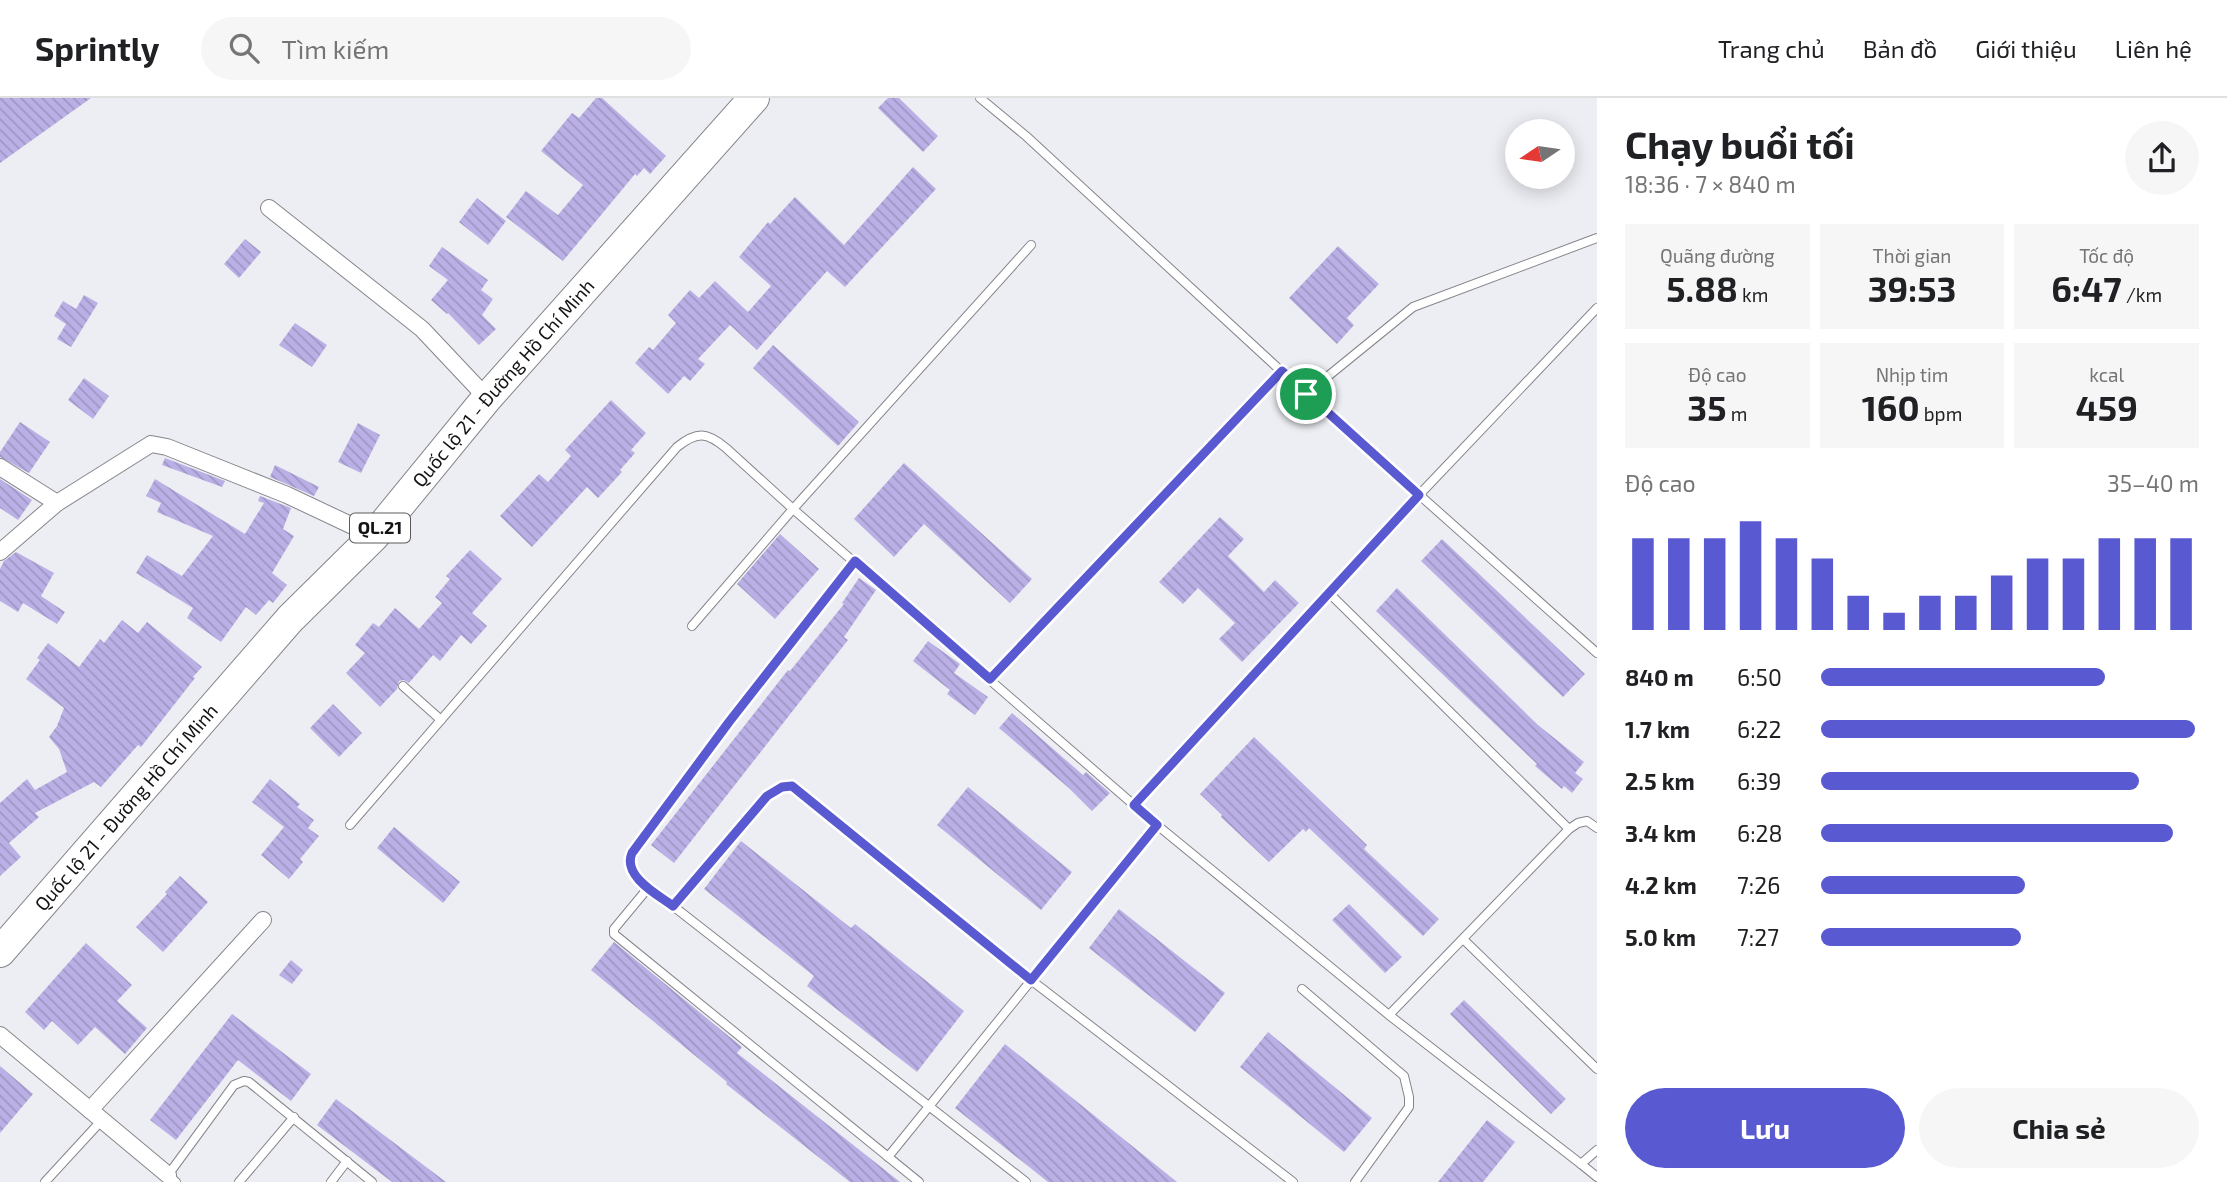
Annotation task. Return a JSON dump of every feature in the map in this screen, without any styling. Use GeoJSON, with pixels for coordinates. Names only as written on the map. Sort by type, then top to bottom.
{"type":"FeatureCollection","features":[{"type":"Feature","properties":{"kind":"highway","name":"Quốc lộ 21 - Đường Hồ Chí Minh"},"geometry":{"type":"LineString","coordinates":[[0,952],[290,619],[374,536],[487,398],[754,98]]}},
{"type":"Feature","properties":{"kind":"street"},"geometry":{"type":"LineString","coordinates":[[269,208],[422,329],[487,398]]}},
{"type":"Feature","properties":{"kind":"street"},"geometry":{"type":"LineString","coordinates":[[0,552],[57,503],[151,444],[167,447],[287,495],[374,536]]}},
{"type":"Feature","properties":{"kind":"street"},"geometry":{"type":"LineString","coordinates":[[0,467],[57,503]]}},
{"type":"Feature","properties":{"kind":"street"},"geometry":{"type":"LineString","coordinates":[[96,1115],[263,920]]}},
{"type":"Feature","properties":{"kind":"street"},"geometry":{"type":"LineString","coordinates":[[0,1035],[172,1179]]}},
{"type":"Feature","properties":{"kind":"lane"},"geometry":{"type":"LineString","coordinates":[[980,98],[1026,136],[1306,394],[1597,653]]}},
{"type":"Feature","properties":{"kind":"lane"},"geometry":{"type":"LineString","coordinates":[[1306,394],[1413,307],[1597,238]]}},
{"type":"Feature","properties":{"kind":"lane"},"geometry":{"type":"LineString","coordinates":[[692,626],[793,509],[1031,245]]}},
{"type":"Feature","properties":{"kind":"lane"},"geometry":{"type":"LineString","coordinates":[[1134,805],[1419,495],[1597,308]]}},
{"type":"Feature","properties":{"kind":"lane"},"geometry":{"type":"LineString","coordinates":[[990,679],[1282,371]]}},
{"type":"Feature","properties":{"kind":"lane"},"geometry":{"type":"LineString","coordinates":[[350,825],[677,447],[697,435],[715,439],[1157,825],[1390,1015],[1597,1177]]}},
{"type":"Feature","properties":{"kind":"lane"},"geometry":{"type":"LineString","coordinates":[[855,561],[729,722],[632,853],[629,858],[631,866],[648,888],[1026,1182]]}},
{"type":"Feature","properties":{"kind":"lane"},"geometry":{"type":"LineString","coordinates":[[1328,593],[1569,829]]}},
{"type":"Feature","properties":{"kind":"lane"},"geometry":{"type":"LineString","coordinates":[[403,686],[441,720]]}},
{"type":"Feature","properties":{"kind":"lane"},"geometry":{"type":"LineString","coordinates":[[673,906],[767,796],[782,787],[792,786],[1031,980],[1293,1182]]}},
{"type":"Feature","properties":{"kind":"lane"},"geometry":{"type":"LineString","coordinates":[[1390,1015],[1569,829],[1587,821],[1597,828]]}},
{"type":"Feature","properties":{"kind":"lane"},"geometry":{"type":"LineString","coordinates":[[888,1157],[1157,825]]}},
{"type":"Feature","properties":{"kind":"lane"},"geometry":{"type":"LineString","coordinates":[[648,888],[614,929],[614,934],[919,1182]]}},
{"type":"Feature","properties":{"kind":"lane"},"geometry":{"type":"LineString","coordinates":[[1463,939],[1597,1069]]}},
{"type":"Feature","properties":{"kind":"lane"},"geometry":{"type":"LineString","coordinates":[[1302,989],[1404,1076],[1408,1087],[1409,1107],[1355,1182]]}},
{"type":"Feature","properties":{"kind":"lane"},"geometry":{"type":"LineString","coordinates":[[172,1179],[234,1086],[239,1082],[249,1082],[372,1182]]}},
{"type":"Feature","properties":{"kind":"lane"},"geometry":{"type":"LineString","coordinates":[[45,1182],[96,1115]]}},
{"type":"Feature","properties":{"kind":"lane"},"geometry":{"type":"LineString","coordinates":[[239,1182],[294,1117]]}},
{"type":"Feature","properties":{"kind":"lane"},"geometry":{"type":"LineString","coordinates":[[1581,1164],[1597,1150]]}},
{"type":"Feature","properties":{"kind":"lane"},"geometry":{"type":"LineString","coordinates":[[331,1182],[347,1161]]}},
{"type":"Feature","properties":{"kind":"building"},"geometry":{"type":"Polygon","coordinates":[[[0,98],[91,98],[0,163],[0,98]]]}},
{"type":"Feature","properties":{"kind":"building"},"geometry":{"type":"Polygon","coordinates":[[[596,98],[602,98],[666,156],[650,174],[644,168],[637,176],[635,174],[563,261],[506,217],[526,191],[558,215],[583,185],[541,151],[572,113],[579,118],[596,98]]]}},
{"type":"Feature","properties":{"kind":"building"},"geometry":{"type":"Polygon","coordinates":[[[888,98],[899,98],[938,136],[923,152],[878,108],[888,98]]]}},
{"type":"Feature","properties":{"kind":"building"},"geometry":{"type":"Polygon","coordinates":[[[913,167],[936,189],[845,287],[827,271],[757,350],[730,325],[698,359],[705,364],[690,381],[684,376],[668,394],[635,363],[649,347],[653,350],[676,323],[668,315],[690,290],[699,298],[715,281],[748,312],[771,286],[739,257],[768,222],[770,224],[795,197],[844,245],[913,167]]]}},
{"type":"Feature","properties":{"kind":"building"},"geometry":{"type":"Polygon","coordinates":[[[477,198],[506,221],[488,245],[459,222],[477,198]]]}},
{"type":"Feature","properties":{"kind":"building"},"geometry":{"type":"Polygon","coordinates":[[[245,239],[261,252],[239,278],[224,264],[245,239]]]}},
{"type":"Feature","properties":{"kind":"building"},"geometry":{"type":"Polygon","coordinates":[[[1338,246],[1379,284],[1347,318],[1354,325],[1337,344],[1289,298],[1338,246]]]}},
{"type":"Feature","properties":{"kind":"building"},"geometry":{"type":"Polygon","coordinates":[[[442,247],[488,280],[481,290],[493,299],[482,315],[496,329],[479,345],[448,313],[431,300],[448,280],[429,266],[442,247]]]}},
{"type":"Feature","properties":{"kind":"building"},"geometry":{"type":"Polygon","coordinates":[[[84,295],[98,303],[71,347],[57,339],[66,324],[54,316],[63,301],[76,309],[84,295]]]}},
{"type":"Feature","properties":{"kind":"building"},"geometry":{"type":"Polygon","coordinates":[[[295,323],[327,345],[312,367],[279,345],[295,323]]]}},
{"type":"Feature","properties":{"kind":"building"},"geometry":{"type":"Polygon","coordinates":[[[773,345],[859,422],[838,446],[753,368],[773,345]]]}},
{"type":"Feature","properties":{"kind":"building"},"geometry":{"type":"Polygon","coordinates":[[[84,378],[109,396],[93,419],[68,400],[84,378]]]}},
{"type":"Feature","properties":{"kind":"building"},"geometry":{"type":"Polygon","coordinates":[[[611,400],[646,433],[631,450],[635,453],[620,470],[622,472],[598,498],[587,487],[532,547],[500,516],[539,474],[548,482],[571,456],[565,450],[611,400]]]}},
{"type":"Feature","properties":{"kind":"building"},"geometry":{"type":"Polygon","coordinates":[[[20,422],[50,442],[29,473],[0,457],[0,452],[20,422]]]}},
{"type":"Feature","properties":{"kind":"building"},"geometry":{"type":"Polygon","coordinates":[[[358,423],[380,435],[361,473],[338,462],[358,423]]]}},
{"type":"Feature","properties":{"kind":"building"},"geometry":{"type":"Polygon","coordinates":[[[165,458],[225,481],[222,487],[162,465],[165,458]]]}},
{"type":"Feature","properties":{"kind":"building"},"geometry":{"type":"Polygon","coordinates":[[[904,463],[1032,579],[1010,603],[924,524],[894,557],[854,519],[904,463]]]}},
{"type":"Feature","properties":{"kind":"building"},"geometry":{"type":"Polygon","coordinates":[[[275,465],[319,487],[314,496],[270,477],[275,465]]]}},
{"type":"Feature","properties":{"kind":"building"},"geometry":{"type":"Polygon","coordinates":[[[0,479],[32,500],[18,520],[0,508],[0,479]]]}},
{"type":"Feature","properties":{"kind":"building"},"geometry":{"type":"Polygon","coordinates":[[[155,479],[245,534],[264,503],[258,501],[260,496],[291,508],[283,529],[294,536],[272,573],[287,585],[273,603],[269,600],[256,615],[246,607],[221,642],[187,618],[193,608],[136,573],[147,555],[182,576],[213,536],[157,512],[161,503],[146,496],[155,479]]]}},
{"type":"Feature","properties":{"kind":"building"},"geometry":{"type":"Polygon","coordinates":[[[1220,517],[1244,539],[1228,556],[1264,592],[1275,580],[1299,603],[1242,662],[1219,639],[1235,623],[1198,588],[1183,604],[1159,582],[1220,517]]]}},
{"type":"Feature","properties":{"kind":"building"},"geometry":{"type":"Polygon","coordinates":[[[780,534],[819,569],[775,619],[737,584],[780,534]]]}},
{"type":"Feature","properties":{"kind":"building"},"geometry":{"type":"Polygon","coordinates":[[[1442,539],[1585,674],[1563,697],[1421,561],[1442,539]]]}},
{"type":"Feature","properties":{"kind":"building"},"geometry":{"type":"Polygon","coordinates":[[[470,550],[502,579],[472,613],[487,626],[471,644],[461,635],[440,661],[433,655],[409,683],[399,681],[397,689],[380,707],[346,673],[365,653],[355,645],[373,623],[379,627],[395,608],[419,629],[442,603],[435,597],[450,579],[446,576],[470,550]]]}},
{"type":"Feature","properties":{"kind":"building"},"geometry":{"type":"Polygon","coordinates":[[[16,552],[54,573],[41,596],[65,612],[57,624],[23,603],[18,612],[0,601],[0,569],[4,561],[16,552]]]}},
{"type":"Feature","properties":{"kind":"building"},"geometry":{"type":"Polygon","coordinates":[[[859,578],[876,590],[844,637],[848,640],[674,863],[651,845],[788,670],[790,671],[844,604],[842,603],[859,578]]]}},
{"type":"Feature","properties":{"kind":"building"},"geometry":{"type":"Polygon","coordinates":[[[1397,588],[1538,725],[1584,762],[1575,773],[1583,779],[1572,793],[1564,786],[1562,789],[1535,766],[1537,764],[1376,611],[1397,588]]]}},
{"type":"Feature","properties":{"kind":"building"},"geometry":{"type":"Polygon","coordinates":[[[122,620],[138,633],[147,622],[202,667],[141,747],[138,745],[101,787],[94,782],[35,813],[39,817],[9,843],[21,857],[0,876],[0,803],[27,779],[35,790],[67,772],[59,749],[49,737],[64,708],[26,679],[48,643],[79,667],[100,639],[104,643],[122,620]]]}},
{"type":"Feature","properties":{"kind":"building"},"geometry":{"type":"Polygon","coordinates":[[[928,641],[960,664],[954,673],[988,697],[975,715],[947,694],[950,690],[913,661],[928,641]]]}},
{"type":"Feature","properties":{"kind":"building"},"geometry":{"type":"Polygon","coordinates":[[[333,704],[362,733],[339,757],[310,728],[333,704]]]}},
{"type":"Feature","properties":{"kind":"building"},"geometry":{"type":"Polygon","coordinates":[[[1012,713],[1083,775],[1086,772],[1110,793],[1092,811],[999,728],[1012,713]]]}},
{"type":"Feature","properties":{"kind":"building"},"geometry":{"type":"Polygon","coordinates":[[[1254,737],[1367,845],[1364,849],[1439,919],[1423,936],[1309,828],[1306,832],[1303,829],[1269,862],[1200,794],[1254,737]]]}},
{"type":"Feature","properties":{"kind":"building"},"geometry":{"type":"Polygon","coordinates":[[[270,779],[300,804],[297,807],[314,820],[308,828],[319,836],[300,859],[303,862],[289,879],[261,855],[284,827],[252,802],[270,779]]]}},
{"type":"Feature","properties":{"kind":"building"},"geometry":{"type":"Polygon","coordinates":[[[968,787],[1072,872],[1041,910],[937,825],[968,787]]]}},
{"type":"Feature","properties":{"kind":"building"},"geometry":{"type":"Polygon","coordinates":[[[394,827],[460,882],[443,903],[377,848],[394,827]]]}},
{"type":"Feature","properties":{"kind":"building"},"geometry":{"type":"Polygon","coordinates":[[[741,841],[851,928],[855,924],[964,1011],[917,1072],[807,986],[814,976],[704,889],[741,841]]]}},
{"type":"Feature","properties":{"kind":"building"},"geometry":{"type":"Polygon","coordinates":[[[180,876],[208,902],[163,952],[136,927],[180,876]]]}},
{"type":"Feature","properties":{"kind":"building"},"geometry":{"type":"Polygon","coordinates":[[[1349,904],[1402,957],[1385,973],[1332,920],[1349,904]]]}},
{"type":"Feature","properties":{"kind":"building"},"geometry":{"type":"Polygon","coordinates":[[[1119,909],[1225,993],[1195,1032],[1089,948],[1119,909]]]}},
{"type":"Feature","properties":{"kind":"building"},"geometry":{"type":"Polygon","coordinates":[[[614,942],[742,1047],[737,1053],[900,1182],[850,1182],[726,1084],[727,1082],[591,970],[614,942]]]}},
{"type":"Feature","properties":{"kind":"building"},"geometry":{"type":"Polygon","coordinates":[[[86,943],[132,985],[117,1001],[147,1028],[125,1054],[95,1027],[78,1045],[52,1021],[44,1030],[25,1012],[86,943]]]}},
{"type":"Feature","properties":{"kind":"building"},"geometry":{"type":"Polygon","coordinates":[[[291,960],[303,970],[292,984],[279,975],[291,960]]]}},
{"type":"Feature","properties":{"kind":"building"},"geometry":{"type":"Polygon","coordinates":[[[1464,1000],[1566,1099],[1551,1114],[1450,1014],[1464,1000]]]}},
{"type":"Feature","properties":{"kind":"building"},"geometry":{"type":"Polygon","coordinates":[[[232,1014],[311,1074],[291,1101],[238,1060],[176,1140],[150,1120],[232,1014]]]}},
{"type":"Feature","properties":{"kind":"building"},"geometry":{"type":"Polygon","coordinates":[[[1268,1032],[1372,1118],[1344,1152],[1240,1067],[1268,1032]]]}},
{"type":"Feature","properties":{"kind":"building"},"geometry":{"type":"Polygon","coordinates":[[[1005,1044],[1177,1182],[1048,1182],[955,1108],[1005,1044]]]}},
{"type":"Feature","properties":{"kind":"building"},"geometry":{"type":"Polygon","coordinates":[[[0,1066],[33,1094],[0,1133],[0,1066]]]}},
{"type":"Feature","properties":{"kind":"building"},"geometry":{"type":"Polygon","coordinates":[[[336,1099],[446,1182],[392,1182],[317,1125],[336,1099]]]}},
{"type":"Feature","properties":{"kind":"building"},"geometry":{"type":"Polygon","coordinates":[[[1487,1120],[1515,1142],[1483,1182],[1438,1182],[1487,1120]]]}},
{"type":"Feature","properties":{"kind":"route"},"geometry":{"type":"LineString","coordinates":[[1282,371],[1306,394],[1419,495],[1134,805],[1157,825],[1031,980],[792,786],[782,787],[767,796],[673,906],[648,888],[634,873],[629,862],[632,853],[729,722],[855,561],[990,679],[1282,371]]}}]}
